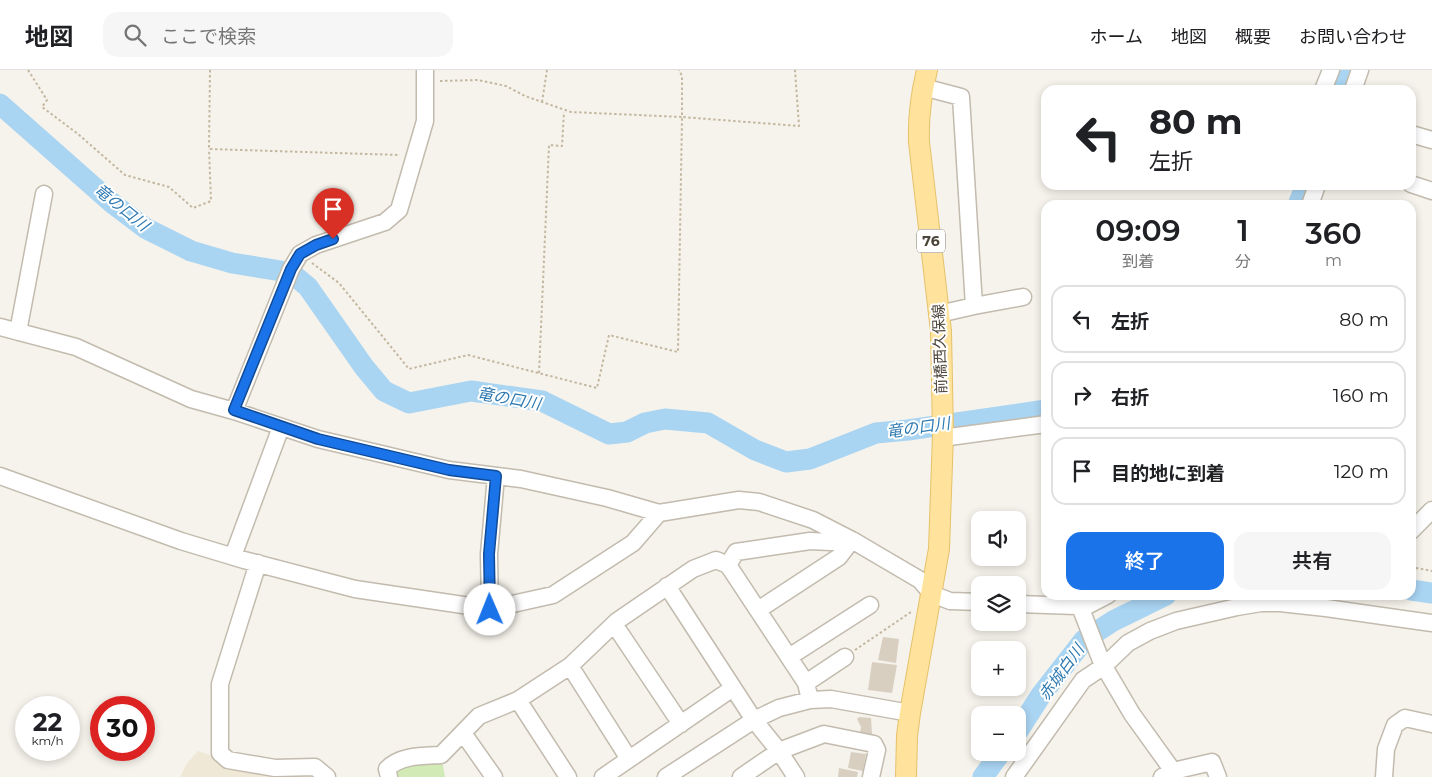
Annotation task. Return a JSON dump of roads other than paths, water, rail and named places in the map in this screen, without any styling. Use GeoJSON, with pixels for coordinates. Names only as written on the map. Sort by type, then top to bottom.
{"type":"FeatureCollection","features":[{"type":"Feature","properties":{"kind":"main road","name":"前橋西久保線"},"geometry":{"type":"LineString","coordinates":[[906,777],[907,736],[910,712],[939,549],[943,436],[942,358],[939,314],[918,123],[920,99],[925,78]]}},
{"type":"Feature","properties":{"kind":"street"},"geometry":{"type":"LineString","coordinates":[[1325,85],[1331,70]]}},
{"type":"Feature","properties":{"kind":"street"},"geometry":{"type":"LineString","coordinates":[[1355,85],[1360,70]]}},
{"type":"Feature","properties":{"kind":"street"},"geometry":{"type":"LineString","coordinates":[[234,410],[291,269],[300,254],[316,245],[385,222],[399,210],[425,121],[425,76]]}},
{"type":"Feature","properties":{"kind":"street"},"geometry":{"type":"LineString","coordinates":[[925,78],[961,97],[974,306]]}},
{"type":"Feature","properties":{"kind":"street"},"geometry":{"type":"LineString","coordinates":[[1416,135],[1432,140]]}},
{"type":"Feature","properties":{"kind":"street"},"geometry":{"type":"LineString","coordinates":[[1416,186],[1432,191]]}},
{"type":"Feature","properties":{"kind":"street"},"geometry":{"type":"LineString","coordinates":[[18,332],[44,194]]}},
{"type":"Feature","properties":{"kind":"street"},"geometry":{"type":"LineString","coordinates":[[939,314],[1023,297]]}},
{"type":"Feature","properties":{"kind":"street"},"geometry":{"type":"LineString","coordinates":[[0,327],[76,347],[191,399],[234,410],[318,439],[439,468],[521,479],[607,498],[659,513],[739,500],[759,502],[814,520],[852,540],[920,580],[932,594],[950,600],[971,601]]}},
{"type":"Feature","properties":{"kind":"street"},"geometry":{"type":"LineString","coordinates":[[943,436],[1041,425]]}},
{"type":"Feature","properties":{"kind":"street"},"geometry":{"type":"LineString","coordinates":[[233,556],[281,426]]}},
{"type":"Feature","properties":{"kind":"street"},"geometry":{"type":"LineString","coordinates":[[0,476],[181,541],[258,563],[355,589],[490,610],[553,595],[633,543],[659,513]]}},
{"type":"Feature","properties":{"kind":"street"},"geometry":{"type":"LineString","coordinates":[[490,610],[489,554],[496,476]]}},
{"type":"Feature","properties":{"kind":"street"},"geometry":{"type":"LineString","coordinates":[[1416,526],[1432,510]]}},
{"type":"Feature","properties":{"kind":"street"},"geometry":{"type":"LineString","coordinates":[[728,564],[736,552],[810,542],[852,540]]}},
{"type":"Feature","properties":{"kind":"street"},"geometry":{"type":"LineString","coordinates":[[758,610],[839,557],[852,540]]}},
{"type":"Feature","properties":{"kind":"street"},"geometry":{"type":"LineString","coordinates":[[388,777],[387,769],[392,763],[414,756],[441,755],[479,716],[518,700],[570,666],[614,624],[692,569],[716,560],[728,564],[806,683],[810,700]]}},
{"type":"Feature","properties":{"kind":"street"},"geometry":{"type":"LineString","coordinates":[[258,563],[220,684],[220,753],[228,760],[275,768],[315,767],[327,777]]}},
{"type":"Feature","properties":{"kind":"street"},"geometry":{"type":"LineString","coordinates":[[667,586],[754,720],[779,751],[796,777]]}},
{"type":"Feature","properties":{"kind":"street"},"geometry":{"type":"LineString","coordinates":[[1082,612],[1100,600]]}},
{"type":"Feature","properties":{"kind":"street"},"geometry":{"type":"LineString","coordinates":[[1014,777],[1083,680],[1128,643],[1150,631],[1176,621],[1261,603],[1280,603],[1432,623]]}},
{"type":"Feature","properties":{"kind":"street"},"geometry":{"type":"LineString","coordinates":[[1026,604],[1076,606],[1082,612],[1103,664],[1168,774],[1212,762],[1218,777]]}},
{"type":"Feature","properties":{"kind":"street"},"geometry":{"type":"LineString","coordinates":[[789,657],[870,606]]}},
{"type":"Feature","properties":{"kind":"street"},"geometry":{"type":"LineString","coordinates":[[614,624],[681,724]]}},
{"type":"Feature","properties":{"kind":"street"},"geometry":{"type":"LineString","coordinates":[[806,683],[845,657]]}},
{"type":"Feature","properties":{"kind":"street"},"geometry":{"type":"LineString","coordinates":[[570,666],[629,759]]}},
{"type":"Feature","properties":{"kind":"street"},"geometry":{"type":"LineString","coordinates":[[603,777],[733,688]]}},
{"type":"Feature","properties":{"kind":"street"},"geometry":{"type":"LineString","coordinates":[[666,777],[754,720],[779,708],[810,700],[831,699],[910,712]]}},
{"type":"Feature","properties":{"kind":"street"},"geometry":{"type":"LineString","coordinates":[[518,700],[568,777]]}},
{"type":"Feature","properties":{"kind":"street"},"geometry":{"type":"LineString","coordinates":[[1384,777],[1386,749],[1395,725],[1406,718],[1432,724]]}},
{"type":"Feature","properties":{"kind":"street"},"geometry":{"type":"LineString","coordinates":[[463,733],[494,777]]}},
{"type":"Feature","properties":{"kind":"street"},"geometry":{"type":"LineString","coordinates":[[741,777],[779,751],[824,734],[874,744],[877,750],[871,777]]}},
{"type":"Feature","properties":{"kind":"waterway","name":"竜の口川"},"geometry":{"type":"LineString","coordinates":[[1342,85],[1347,70]]}},
{"type":"Feature","properties":{"kind":"waterway","name":"竜の口川"},"geometry":{"type":"LineString","coordinates":[[0,104],[112,203],[145,228],[191,251],[232,263],[281,271],[296,277],[308,287],[364,367],[384,391],[409,403],[471,391],[542,401],[609,434],[627,432],[645,423],[665,419],[708,423],[755,450],[786,462],[810,459],[876,433],[1041,411]]}},
{"type":"Feature","properties":{"kind":"waterway","name":"竜の口川"},"geometry":{"type":"LineString","coordinates":[[1300,200],[1304,190]]}},
{"type":"Feature","properties":{"kind":"waterway","name":"赤城白川"},"geometry":{"type":"LineString","coordinates":[[1416,591],[1432,593]]}},
{"type":"Feature","properties":{"kind":"waterway","name":"赤城白川"},"geometry":{"type":"LineString","coordinates":[[1026,718],[1041,695],[1084,640],[1113,621],[1156,600]]}},
{"type":"Feature","properties":{"kind":"waterway","name":"赤城白川"},"geometry":{"type":"LineString","coordinates":[[983,777],[995,761]]}}]}
